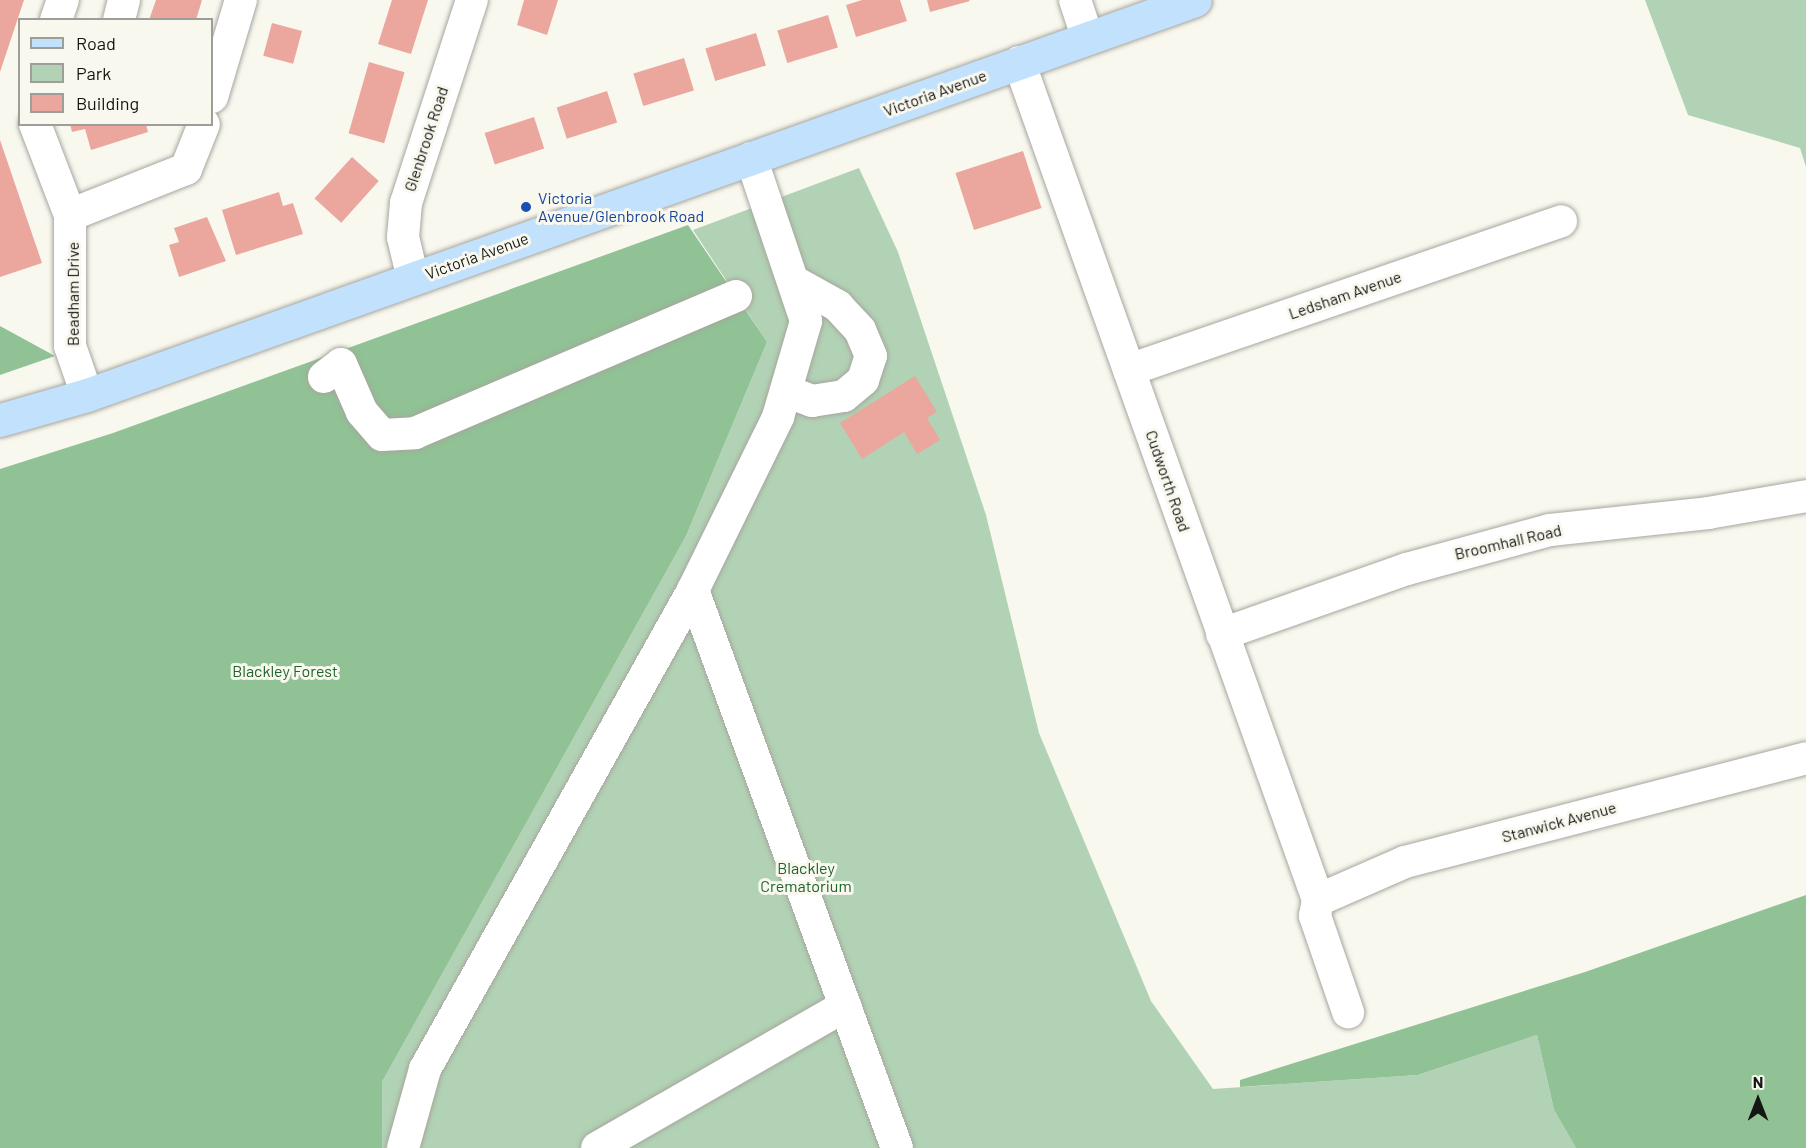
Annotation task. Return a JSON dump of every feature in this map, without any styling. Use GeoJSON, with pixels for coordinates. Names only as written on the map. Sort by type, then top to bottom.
{"type":"FeatureCollection","features":[{"type":"Feature","properties":{"kind":"main road","name":"Victoria Avenue"},"geometry":{"type":"LineString","coordinates":[[15,417],[87,395],[1195,0]]}},
{"type":"Feature","properties":{"kind":"street"},"geometry":{"type":"LineString","coordinates":[[57,18],[63,0]]}},
{"type":"Feature","properties":{"kind":"street"},"geometry":{"type":"LineString","coordinates":[[120,18],[124,0]]}},
{"type":"Feature","properties":{"kind":"street"},"geometry":{"type":"LineString","coordinates":[[213,94],[241,0]]}},
{"type":"Feature","properties":{"kind":"street","name":"Glenbrook Road"},"geometry":{"type":"LineString","coordinates":[[413,279],[403,237],[406,203],[471,0]]}},
{"type":"Feature","properties":{"kind":"street"},"geometry":{"type":"LineString","coordinates":[[1075,0],[1088,39]]}},
{"type":"Feature","properties":{"kind":"street","name":"Cudworth Road"},"geometry":{"type":"LineString","coordinates":[[1019,62],[1318,900],[1315,916],[1348,1012]]}},
{"type":"Feature","properties":{"kind":"street","name":"Beadham Drive"},"geometry":{"type":"LineString","coordinates":[[36,126],[70,215],[74,238],[69,346],[87,395]]}},
{"type":"Feature","properties":{"kind":"street"},"geometry":{"type":"LineString","coordinates":[[70,215],[186,169],[203,126]]}},
{"type":"Feature","properties":{"kind":"street"},"geometry":{"type":"LineString","coordinates":[[403,1148],[425,1069],[693,590],[786,391],[806,321],[751,158]]}},
{"type":"Feature","properties":{"kind":"street","name":"Ledsham Avenue"},"geometry":{"type":"LineString","coordinates":[[1129,370],[1561,221]]}},
{"type":"Feature","properties":{"kind":"street"},"geometry":{"type":"LineString","coordinates":[[786,391],[812,401],[844,396],[863,380],[871,356],[860,330],[837,306],[793,281]]}},
{"type":"Feature","properties":{"kind":"street"},"geometry":{"type":"LineString","coordinates":[[324,377],[341,364],[362,412],[382,435],[415,433],[736,296]]}},
{"type":"Feature","properties":{"kind":"street","name":"Broomhall Road"},"geometry":{"type":"LineString","coordinates":[[1222,634],[1407,569],[1550,530],[1708,513],[1806,496]]}},
{"type":"Feature","properties":{"kind":"street"},"geometry":{"type":"LineString","coordinates":[[693,590],[897,1148]]}},
{"type":"Feature","properties":{"kind":"street","name":"Stanwick Avenue"},"geometry":{"type":"LineString","coordinates":[[1318,900],[1405,862],[1806,758]]}},
{"type":"Feature","properties":{"kind":"street"},"geometry":{"type":"LineString","coordinates":[[597,1148],[845,1006]]}},
{"type":"Feature","properties":{"kind":"green space"},"geometry":{"type":"Polygon","coordinates":[[[1645,0],[1806,0],[1806,167],[1800,148],[1688,115],[1645,0]]]}},
{"type":"Feature","properties":{"kind":"green space","name":"Blackley Crematorium"},"geometry":{"type":"Polygon","coordinates":[[[859,168],[898,252],[986,515],[1039,733],[1151,1001],[1213,1089],[1418,1075],[1537,1035],[1554,1110],[1576,1148],[382,1148],[382,1082],[686,536],[767,342],[693,230],[859,168]]]}},
{"type":"Feature","properties":{"kind":"green space","name":"Blackley Forest"},"geometry":{"type":"Polygon","coordinates":[[[688,225],[767,342],[686,536],[382,1082],[382,1148],[0,1148],[0,469],[113,433],[688,225]]]}},
{"type":"Feature","properties":{"kind":"green space"},"geometry":{"type":"Polygon","coordinates":[[[0,326],[55,356],[0,375],[0,326]]]}},
{"type":"Feature","properties":{"kind":"green space"},"geometry":{"type":"Polygon","coordinates":[[[1806,895],[1806,1148],[1576,1148],[1554,1110],[1537,1035],[1418,1075],[1240,1087],[1240,1080],[1585,972],[1806,895]]]}},
{"type":"Feature","properties":{"kind":"building"},"geometry":{"type":"Polygon","coordinates":[[[0,0],[24,0],[0,72],[0,0]]]}},
{"type":"Feature","properties":{"kind":"building"},"geometry":{"type":"Polygon","coordinates":[[[156,0],[202,0],[197,18],[150,18],[156,0]]]}},
{"type":"Feature","properties":{"kind":"building"},"geometry":{"type":"Polygon","coordinates":[[[392,0],[428,0],[411,54],[378,44],[392,0]]]}},
{"type":"Feature","properties":{"kind":"building"},"geometry":{"type":"Polygon","coordinates":[[[524,0],[558,0],[547,35],[517,25],[524,0]]]}},
{"type":"Feature","properties":{"kind":"building"},"geometry":{"type":"Polygon","coordinates":[[[862,0],[900,0],[907,21],[856,37],[846,5],[862,0]]]}},
{"type":"Feature","properties":{"kind":"building"},"geometry":{"type":"Polygon","coordinates":[[[927,0],[969,0],[970,1],[930,12],[927,0]]]}},
{"type":"Feature","properties":{"kind":"building"},"geometry":{"type":"Polygon","coordinates":[[[828,15],[838,48],[787,63],[777,30],[828,15]]]}},
{"type":"Feature","properties":{"kind":"building"},"geometry":{"type":"Polygon","coordinates":[[[272,23],[302,31],[293,64],[263,56],[272,23]]]}},
{"type":"Feature","properties":{"kind":"building"},"geometry":{"type":"Polygon","coordinates":[[[756,33],[766,66],[715,81],[705,48],[756,33]]]}},
{"type":"Feature","properties":{"kind":"building"},"geometry":{"type":"Polygon","coordinates":[[[684,58],[694,91],[643,106],[633,73],[684,58]]]}},
{"type":"Feature","properties":{"kind":"building"},"geometry":{"type":"Polygon","coordinates":[[[369,62],[405,72],[384,143],[349,133],[369,62]]]}},
{"type":"Feature","properties":{"kind":"building"},"geometry":{"type":"Polygon","coordinates":[[[607,91],[617,122],[567,139],[557,107],[607,91]]]}},
{"type":"Feature","properties":{"kind":"building"},"geometry":{"type":"Polygon","coordinates":[[[534,117],[544,148],[495,164],[485,133],[534,117]]]}},
{"type":"Feature","properties":{"kind":"building"},"geometry":{"type":"Polygon","coordinates":[[[70,126],[146,126],[148,132],[91,150],[85,129],[72,132],[70,126]]]}},
{"type":"Feature","properties":{"kind":"building"},"geometry":{"type":"Polygon","coordinates":[[[0,140],[42,263],[0,277],[0,140]]]}},
{"type":"Feature","properties":{"kind":"building"},"geometry":{"type":"Polygon","coordinates":[[[1023,151],[1042,208],[974,230],[955,173],[1023,151]]]}},
{"type":"Feature","properties":{"kind":"building"},"geometry":{"type":"Polygon","coordinates":[[[352,157],[379,181],[341,223],[315,199],[352,157]]]}},
{"type":"Feature","properties":{"kind":"building"},"geometry":{"type":"Polygon","coordinates":[[[279,192],[283,206],[293,203],[303,234],[236,255],[222,210],[279,192]]]}},
{"type":"Feature","properties":{"kind":"building"},"geometry":{"type":"Polygon","coordinates":[[[207,217],[226,261],[179,277],[169,245],[179,242],[174,228],[207,217]]]}},
{"type":"Feature","properties":{"kind":"building"},"geometry":{"type":"Polygon","coordinates":[[[915,376],[937,412],[927,418],[940,440],[917,454],[904,432],[862,459],[840,423],[915,376]]]}},
{"type":"Feature","properties":{"kind":"place","name":"Victoria Avenue/Glenbrook Road"},"geometry":{"type":"Point","coordinates":[526,207]}}]}
